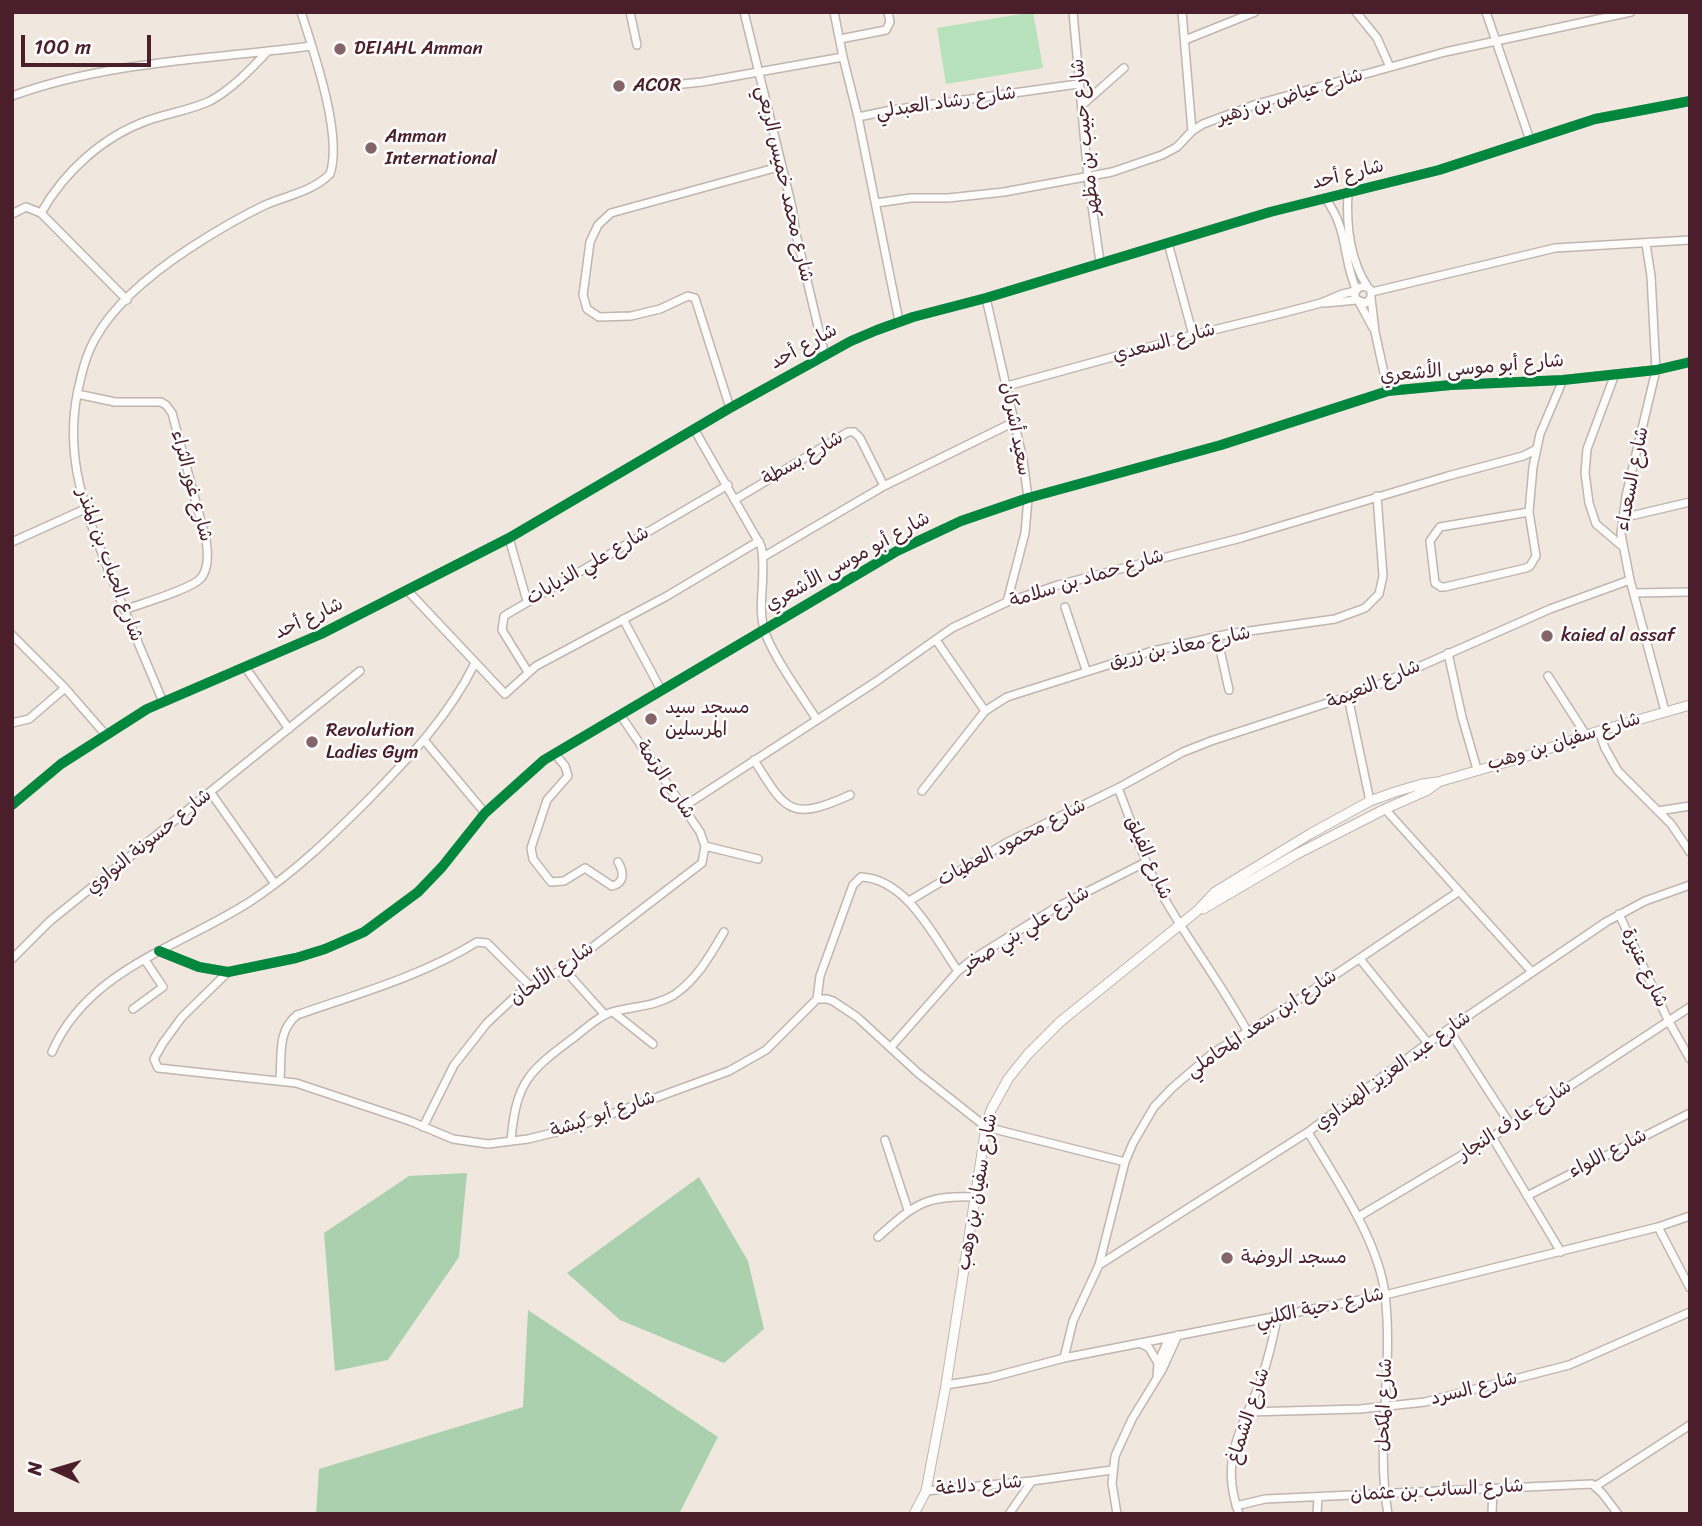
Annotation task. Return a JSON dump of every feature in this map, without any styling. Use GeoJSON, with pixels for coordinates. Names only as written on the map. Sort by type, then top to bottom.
{"type":"FeatureCollection","features":[{"type":"Feature","properties":{"kind":"street","name":"شارع الحباب بن المنذر"},"geometry":{"type":"LineString","coordinates":[[163,702],[85,509],[73,449],[72,432],[77,394],[82,371],[95,338],[127,300],[168,264],[223,228],[263,206],[312,187],[330,174],[333,164],[333,139],[312,46],[301,12]]}},
{"type":"Feature","properties":{"kind":"street"},"geometry":{"type":"LineString","coordinates":[[631,12],[637,45]]}},
{"type":"Feature","properties":{"kind":"street","name":"شارع محمد خميس الربعي"},"geometry":{"type":"LineString","coordinates":[[744,12],[825,356]]}},
{"type":"Feature","properties":{"kind":"street","name":"شارع رشاد العبدلي"},"geometry":{"type":"LineString","coordinates":[[834,12],[858,117],[1079,84]]}},
{"type":"Feature","properties":{"kind":"street"},"geometry":{"type":"LineString","coordinates":[[840,39],[886,30],[890,22],[888,12]]}},
{"type":"Feature","properties":{"kind":"street","name":"شارع حبيب بن مظهر"},"geometry":{"type":"LineString","coordinates":[[1073,12],[1088,177],[1100,262]]}},
{"type":"Feature","properties":{"kind":"street"},"geometry":{"type":"LineString","coordinates":[[1182,12],[1192,131]]}},
{"type":"Feature","properties":{"kind":"street"},"geometry":{"type":"LineString","coordinates":[[1185,40],[1255,12]]}},
{"type":"Feature","properties":{"kind":"street"},"geometry":{"type":"LineString","coordinates":[[1356,12],[1373,30],[1390,67]]}},
{"type":"Feature","properties":{"kind":"street"},"geometry":{"type":"LineString","coordinates":[[1486,12],[1530,140]]}},
{"type":"Feature","properties":{"kind":"street","name":"شارع عياض بن زهير"},"geometry":{"type":"LineString","coordinates":[[876,204],[912,198],[948,198],[1004,192],[1088,177],[1162,155],[1177,147],[1192,131],[1209,121],[1257,104],[1495,40],[1632,12]]}},
{"type":"Feature","properties":{"kind":"street"},"geometry":{"type":"LineString","coordinates":[[12,96],[51,83],[103,73],[203,57],[312,46]]}},
{"type":"Feature","properties":{"kind":"street"},"geometry":{"type":"LineString","coordinates":[[41,214],[66,177],[96,150],[138,125],[210,101],[233,85],[268,52]]}},
{"type":"Feature","properties":{"kind":"street"},"geometry":{"type":"LineString","coordinates":[[654,87],[702,82],[843,57]]}},
{"type":"Feature","properties":{"kind":"street"},"geometry":{"type":"LineString","coordinates":[[1082,105],[1124,68]]}},
{"type":"Feature","properties":{"kind":"street","name":"شارع أحد"},"geometry":{"type":"LineString","coordinates":[[12,805],[61,764],[105,734],[163,702],[321,634],[509,538],[730,408],[851,341],[900,321],[986,298],[1270,212],[1406,179],[1608,116],[1690,101]]}},
{"type":"Feature","properties":{"kind":"street"},"geometry":{"type":"LineString","coordinates":[[858,117],[900,321]]}},
{"type":"Feature","properties":{"kind":"street"},"geometry":{"type":"LineString","coordinates":[[730,408],[695,298],[688,296],[660,309],[631,316],[599,317],[587,309],[583,295],[590,242],[598,225],[611,213],[782,166]]}},
{"type":"Feature","properties":{"kind":"street"},"geometry":{"type":"LineString","coordinates":[[1348,192],[1347,218],[1352,249],[1356,266],[1370,292],[1375,332],[1388,391]]}},
{"type":"Feature","properties":{"kind":"street"},"geometry":{"type":"LineString","coordinates":[[1325,198],[1339,220],[1357,296],[1375,332]]}},
{"type":"Feature","properties":{"kind":"street"},"geometry":{"type":"LineString","coordinates":[[12,214],[26,207],[41,214],[127,300]]}},
{"type":"Feature","properties":{"kind":"street"},"geometry":{"type":"LineString","coordinates":[[1370,292],[1555,248],[1690,240]]}},
{"type":"Feature","properties":{"kind":"street"},"geometry":{"type":"LineString","coordinates":[[1168,243],[1193,335]]}},
{"type":"Feature","properties":{"kind":"street","name":"شارع السعداء"},"geometry":{"type":"LineString","coordinates":[[1646,244],[1651,276],[1656,370],[1622,518],[1622,546],[1665,711]]}},
{"type":"Feature","properties":{"kind":"street"},"geometry":{"type":"LineString","coordinates":[[1357,296],[1362,286],[1370,292]]}},
{"type":"Feature","properties":{"kind":"street"},"geometry":{"type":"LineString","coordinates":[[1357,296],[1366,303],[1370,292]]}},
{"type":"Feature","properties":{"kind":"street","name":"شارع السعدي"},"geometry":{"type":"LineString","coordinates":[[1007,386],[1193,335],[1357,296]]}},
{"type":"Feature","properties":{"kind":"street","name":"سعيد أشركان"},"geometry":{"type":"LineString","coordinates":[[986,298],[1007,386],[1028,498],[1025,533],[1007,602]]}},
{"type":"Feature","properties":{"kind":"street","name":"شارع أبو موسى الأشعري"},"geometry":{"type":"LineString","coordinates":[[159,951],[199,967],[228,972],[296,958],[325,949],[363,932],[418,892],[442,867],[485,813],[528,772],[764,628],[909,545],[961,521],[1028,498],[1221,445],[1388,391],[1451,384],[1563,380],[1656,370],[1690,362]]}},
{"type":"Feature","properties":{"kind":"street"},"geometry":{"type":"LineString","coordinates":[[1615,374],[1587,449],[1585,473],[1589,503],[1596,524],[1622,546]]}},
{"type":"Feature","properties":{"kind":"street"},"geometry":{"type":"LineString","coordinates":[[1529,512],[1440,527],[1430,541],[1435,583],[1445,587],[1530,566],[1536,555],[1529,512],[1535,450],[1563,380]]}},
{"type":"Feature","properties":{"kind":"street","name":"شارع غور الثراء"},"geometry":{"type":"LineString","coordinates":[[77,394],[115,402],[156,402],[166,405],[172,413],[206,540],[206,568],[198,581],[124,610]]}},
{"type":"Feature","properties":{"kind":"street"},"geometry":{"type":"LineString","coordinates":[[763,556],[884,486],[1014,422]]}},
{"type":"Feature","properties":{"kind":"street"},"geometry":{"type":"LineString","coordinates":[[694,429],[759,541],[763,556],[764,628],[817,720]]}},
{"type":"Feature","properties":{"kind":"street","name":"شارع بسطة"},"geometry":{"type":"LineString","coordinates":[[736,499],[848,432],[854,432],[860,438],[884,486]]}},
{"type":"Feature","properties":{"kind":"street","name":"شارع حماد بن سلامة"},"geometry":{"type":"LineString","coordinates":[[682,807],[960,624],[1007,602],[1058,584],[1241,538],[1535,450]]}},
{"type":"Feature","properties":{"kind":"street","name":"شارع علي الذيابات"},"geometry":{"type":"LineString","coordinates":[[528,672],[502,630],[504,615],[728,485]]}},
{"type":"Feature","properties":{"kind":"street","name":"شارع معاذ بن زريق"},"geometry":{"type":"LineString","coordinates":[[922,791],[985,711],[1007,697],[1149,652],[1217,636],[1335,619],[1373,602],[1379,594],[1383,576],[1377,496]]}},
{"type":"Feature","properties":{"kind":"street"},"geometry":{"type":"LineString","coordinates":[[1622,518],[1690,502]]}},
{"type":"Feature","properties":{"kind":"street"},"geometry":{"type":"LineString","coordinates":[[12,542],[85,509]]}},
{"type":"Feature","properties":{"kind":"street"},"geometry":{"type":"LineString","coordinates":[[509,538],[527,601]]}},
{"type":"Feature","properties":{"kind":"street"},"geometry":{"type":"LineString","coordinates":[[407,590],[502,693],[507,692],[528,672],[667,596],[759,541]]}},
{"type":"Feature","properties":{"kind":"street","name":"شارع النعيمة"},"geometry":{"type":"LineString","coordinates":[[1118,788],[1156,766],[1211,741],[1348,697],[1550,609],[1630,580]]}},
{"type":"Feature","properties":{"kind":"street"},"geometry":{"type":"LineString","coordinates":[[1634,593],[1690,592]]}},
{"type":"Feature","properties":{"kind":"street"},"geometry":{"type":"LineString","coordinates":[[1065,607],[1086,670]]}},
{"type":"Feature","properties":{"kind":"street"},"geometry":{"type":"LineString","coordinates":[[623,619],[660,690]]}},
{"type":"Feature","properties":{"kind":"street"},"geometry":{"type":"LineString","coordinates":[[12,635],[65,688],[105,734]]}},
{"type":"Feature","properties":{"kind":"street"},"geometry":{"type":"LineString","coordinates":[[1217,636],[1228,690]]}},
{"type":"Feature","properties":{"kind":"street"},"geometry":{"type":"LineString","coordinates":[[936,640],[985,711]]}},
{"type":"Feature","properties":{"kind":"street"},"geometry":{"type":"LineString","coordinates":[[1448,653],[1477,769]]}},
{"type":"Feature","properties":{"kind":"street"},"geometry":{"type":"LineString","coordinates":[[52,1052],[66,1027],[94,992],[159,951],[225,916],[304,862],[407,761],[447,712],[475,663]]}},
{"type":"Feature","properties":{"kind":"street"},"geometry":{"type":"LineString","coordinates":[[245,667],[289,729]]}},
{"type":"Feature","properties":{"kind":"street","name":"شارع حسونة النواوي"},"geometry":{"type":"LineString","coordinates":[[12,960],[50,921],[360,671]]}},
{"type":"Feature","properties":{"kind":"street"},"geometry":{"type":"LineString","coordinates":[[1548,676],[1586,735]]}},
{"type":"Feature","properties":{"kind":"street"},"geometry":{"type":"LineString","coordinates":[[12,723],[29,719],[65,688]]}},
{"type":"Feature","properties":{"kind":"street"},"geometry":{"type":"LineString","coordinates":[[1348,697],[1370,801]]}},
{"type":"Feature","properties":{"kind":"street","name":"شارع سفيان بن وهب"},"geometry":{"type":"LineString","coordinates":[[914,1514],[926,1490],[946,1385],[986,1127],[991,1110],[1008,1079],[1044,1036],[1097,990],[1181,925],[1215,892],[1317,829],[1370,801],[1410,787],[1438,782],[1524,757],[1586,735],[1690,705]]}},
{"type":"Feature","properties":{"kind":"street","name":"شارع الرتمة"},"geometry":{"type":"LineString","coordinates":[[621,716],[700,832],[705,846]]}},
{"type":"Feature","properties":{"kind":"street"},"geometry":{"type":"LineString","coordinates":[[1599,731],[1618,771],[1677,831],[1690,852]]}},
{"type":"Feature","properties":{"kind":"street"},"geometry":{"type":"LineString","coordinates":[[424,740],[485,813]]}},
{"type":"Feature","properties":{"kind":"street"},"geometry":{"type":"LineString","coordinates":[[555,754],[565,766],[568,776],[545,805],[532,844],[533,859],[551,882],[564,881],[585,868],[612,886],[617,885],[622,877],[623,871],[618,862]]}},
{"type":"Feature","properties":{"kind":"street"},"geometry":{"type":"LineString","coordinates":[[754,760],[777,795],[792,807],[815,810],[850,795]]}},
{"type":"Feature","properties":{"kind":"street","name":"شارع سفيان بن وهب"},"geometry":{"type":"LineString","coordinates":[[1197,911],[1219,901],[1273,867],[1385,809],[1426,791],[1438,782]]}},
{"type":"Feature","properties":{"kind":"street","name":"شارع الفيلق"},"geometry":{"type":"LineString","coordinates":[[1118,788],[1146,862],[1163,898],[1223,987],[1247,1031]]}},
{"type":"Feature","properties":{"kind":"street","name":"شارع محمود العطيات"},"geometry":{"type":"LineString","coordinates":[[909,901],[1006,843],[1118,788]]}},
{"type":"Feature","properties":{"kind":"street"},"geometry":{"type":"LineString","coordinates":[[211,793],[275,884]]}},
{"type":"Feature","properties":{"kind":"street"},"geometry":{"type":"LineString","coordinates":[[1658,811],[1690,806]]}},
{"type":"Feature","properties":{"kind":"street"},"geometry":{"type":"LineString","coordinates":[[1385,809],[1532,972]]}},
{"type":"Feature","properties":{"kind":"street"},"geometry":{"type":"LineString","coordinates":[[705,846],[758,859]]}},
{"type":"Feature","properties":{"kind":"street","name":"شارع الألحان"},"geometry":{"type":"LineString","coordinates":[[423,1127],[454,1065],[487,1023],[530,986],[564,969],[696,870],[705,858],[705,846]]}},
{"type":"Feature","properties":{"kind":"street","name":"شارع علي بني صخر"},"geometry":{"type":"LineString","coordinates":[[891,1047],[958,971],[973,959],[1049,911],[1146,862]]}},
{"type":"Feature","properties":{"kind":"street"},"geometry":{"type":"LineString","coordinates":[[958,971],[901,892],[887,883],[865,877],[858,879],[820,976],[817,999],[827,999],[845,1009],[918,1073],[986,1127],[1125,1163]]}},
{"type":"Feature","properties":{"kind":"street","name":"شارع عبد العزيز الهنداوي"},"geometry":{"type":"LineString","coordinates":[[1099,1265],[1308,1132],[1428,1043],[1619,914],[1645,901],[1690,885]]}},
{"type":"Feature","properties":{"kind":"street","name":"شارع ابن سعد المحاملي"},"geometry":{"type":"LineString","coordinates":[[1064,1358],[1073,1321],[1099,1265],[1125,1163],[1142,1125],[1172,1088],[1213,1054],[1458,892]]}},
{"type":"Feature","properties":{"kind":"street","name":"شارع عنيزة"},"geometry":{"type":"LineString","coordinates":[[1619,914],[1668,1020],[1690,1059]]}},
{"type":"Feature","properties":{"kind":"street"},"geometry":{"type":"LineString","coordinates":[[511,1141],[517,1100],[529,1074],[554,1052],[609,1013],[659,1002],[674,994],[699,972],[723,932]]}},
{"type":"Feature","properties":{"kind":"street"},"geometry":{"type":"LineString","coordinates":[[280,1079],[283,1031],[288,1022],[297,1015],[402,978],[477,942],[487,943],[530,986]]}},
{"type":"Feature","properties":{"kind":"street"},"geometry":{"type":"LineString","coordinates":[[1360,958],[1428,1043]]}},
{"type":"Feature","properties":{"kind":"street"},"geometry":{"type":"LineString","coordinates":[[133,1009],[163,987],[145,960]]}},
{"type":"Feature","properties":{"kind":"street"},"geometry":{"type":"LineString","coordinates":[[564,969],[609,1013],[653,1044]]}},
{"type":"Feature","properties":{"kind":"street","name":"شارع أبو كبشة"},"geometry":{"type":"LineString","coordinates":[[228,972],[171,1031],[157,1052],[155,1066],[167,1070],[280,1079],[321,1090],[468,1143],[511,1141],[573,1128],[729,1071],[766,1050],[817,999]]}},
{"type":"Feature","properties":{"kind":"street","name":"شارع عارف النجار"},"geometry":{"type":"LineString","coordinates":[[1358,1217],[1492,1138],[1690,1007]]}},
{"type":"Feature","properties":{"kind":"street"},"geometry":{"type":"LineString","coordinates":[[1448,1030],[1510,1124]]}},
{"type":"Feature","properties":{"kind":"street","name":"شارع اللواء"},"geometry":{"type":"LineString","coordinates":[[1527,1196],[1690,1113]]}},
{"type":"Feature","properties":{"kind":"street","name":"شارع المكحل"},"geometry":{"type":"LineString","coordinates":[[1308,1132],[1358,1217],[1382,1278],[1385,1295],[1387,1373],[1385,1495],[1388,1514]]}},
{"type":"Feature","properties":{"kind":"street"},"geometry":{"type":"LineString","coordinates":[[1492,1138],[1561,1252]]}},
{"type":"Feature","properties":{"kind":"street"},"geometry":{"type":"LineString","coordinates":[[885,1140],[908,1210]]}},
{"type":"Feature","properties":{"kind":"street"},"geometry":{"type":"LineString","coordinates":[[878,1237],[908,1210],[932,1199],[948,1196],[976,1197]]}},
{"type":"Feature","properties":{"kind":"street","name":"شارع دحية الكلبي"},"geometry":{"type":"LineString","coordinates":[[946,1385],[989,1378],[1064,1358],[1385,1295],[1658,1227],[1690,1216]]}},
{"type":"Feature","properties":{"kind":"street"},"geometry":{"type":"LineString","coordinates":[[1658,1227],[1690,1289]]}},
{"type":"Feature","properties":{"kind":"street","name":"شارع السرد"},"geometry":{"type":"LineString","coordinates":[[1247,1412],[1385,1407],[1425,1402],[1569,1365],[1690,1312]]}},
{"type":"Feature","properties":{"kind":"street","name":"شارع الشماغ"},"geometry":{"type":"LineString","coordinates":[[1237,1510],[1230,1465],[1247,1412],[1266,1367],[1277,1318]]}},
{"type":"Feature","properties":{"kind":"street"},"geometry":{"type":"LineString","coordinates":[[1117,1514],[1112,1470],[1115,1457],[1132,1419],[1178,1335]]}},
{"type":"Feature","properties":{"kind":"street"},"geometry":{"type":"LineString","coordinates":[[1157,1377],[1158,1363],[1169,1338]]}},
{"type":"Feature","properties":{"kind":"street"},"geometry":{"type":"LineString","coordinates":[[1140,1343],[1149,1348],[1158,1363]]}},
{"type":"Feature","properties":{"kind":"street"},"geometry":{"type":"LineString","coordinates":[[1618,1514],[1596,1486],[1690,1424]]}},
{"type":"Feature","properties":{"kind":"street","name":"شارع دلاغة"},"geometry":{"type":"LineString","coordinates":[[926,1490],[1032,1481],[1112,1470]]}},
{"type":"Feature","properties":{"kind":"street","name":"شارع دلاغة"},"geometry":{"type":"LineString","coordinates":[[1009,1514],[1032,1481]]}},
{"type":"Feature","properties":{"kind":"street","name":"شارع السائب بن عثمان"},"geometry":{"type":"LineString","coordinates":[[1237,1510],[1265,1499],[1530,1486],[1596,1486]]}},
{"type":"Feature","properties":{"kind":"street"},"geometry":{"type":"LineString","coordinates":[[1492,1514],[1493,1489]]}},
{"type":"Feature","properties":{"kind":"street"},"geometry":{"type":"LineString","coordinates":[[1317,1514],[1318,1497]]}},
{"type":"Feature","properties":{"kind":"green space"},"geometry":{"type":"Polygon","coordinates":[[[1033,12],[1043,68],[946,84],[937,28],[1033,12]]]}},
{"type":"Feature","properties":{"kind":"green space"},"geometry":{"type":"Polygon","coordinates":[[[467,1173],[459,1257],[388,1360],[335,1371],[324,1233],[409,1176],[467,1173]]]}},
{"type":"Feature","properties":{"kind":"green space"},"geometry":{"type":"Polygon","coordinates":[[[699,1177],[748,1261],[764,1329],[724,1363],[620,1320],[567,1273],[699,1177]]]}},
{"type":"Feature","properties":{"kind":"green space"},"geometry":{"type":"Polygon","coordinates":[[[528,1310],[718,1437],[679,1514],[316,1514],[319,1469],[523,1407],[528,1310]]]}},
{"type":"Feature","properties":{"kind":"cycle path"},"geometry":{"type":"LineString","coordinates":[[12,805],[61,764],[147,709],[321,634],[509,538],[730,408],[851,341],[877,330],[1270,212],[1439,170],[1595,119],[1690,101]]}},
{"type":"Feature","properties":{"kind":"cycle path"},"geometry":{"type":"LineString","coordinates":[[159,951],[199,967],[228,972],[296,958],[364,932],[418,892],[442,867],[485,813],[544,760],[897,551],[961,521],[1028,498],[1221,445],[1388,391],[1563,380],[1656,370],[1690,362]]}},
{"type":"Feature","properties":{"kind":"place","name":"DEIAHL Amman"},"geometry":{"type":"Point","coordinates":[340,49]}},
{"type":"Feature","properties":{"kind":"place","name":"ACOR"},"geometry":{"type":"Point","coordinates":[619,86]}},
{"type":"Feature","properties":{"kind":"place","name":"Amman International"},"geometry":{"type":"Point","coordinates":[371,148]}},
{"type":"Feature","properties":{"kind":"place","name":"kaied al assaf"},"geometry":{"type":"Point","coordinates":[1547,636]}},
{"type":"Feature","properties":{"kind":"place","name":"مسجد سيد المرسلين"},"geometry":{"type":"Point","coordinates":[651,719]}},
{"type":"Feature","properties":{"kind":"place","name":"Revolution Ladies Gym"},"geometry":{"type":"Point","coordinates":[312,742]}},
{"type":"Feature","properties":{"kind":"place","name":"مسجد الروضة"},"geometry":{"type":"Point","coordinates":[1227,1258]}}]}
